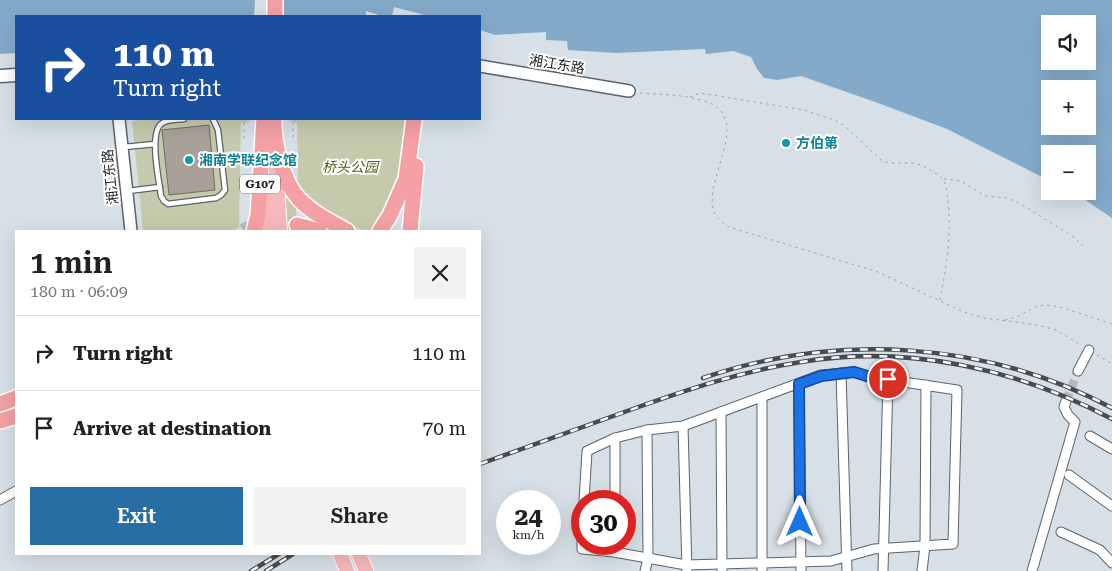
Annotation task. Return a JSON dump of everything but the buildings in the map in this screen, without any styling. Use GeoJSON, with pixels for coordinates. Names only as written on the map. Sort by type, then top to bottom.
{"type":"FeatureCollection","features":[{"type":"Feature","properties":{"kind":"highway"},"geometry":{"type":"LineString","coordinates":[[264,15],[265,0]]}},
{"type":"Feature","properties":{"kind":"highway"},"geometry":{"type":"LineString","coordinates":[[274,15],[275,0]]}},
{"type":"Feature","properties":{"kind":"highway"},"geometry":{"type":"LineString","coordinates":[[381,230],[390,215],[406,179],[414,120]]}},
{"type":"Feature","properties":{"kind":"highway"},"geometry":{"type":"LineString","coordinates":[[410,230],[420,120]]}},
{"type":"Feature","properties":{"kind":"highway"},"geometry":{"type":"LineString","coordinates":[[269,128],[282,169],[298,198],[310,208],[345,230]]}},
{"type":"Feature","properties":{"kind":"highway","name":"G107"},"geometry":{"type":"LineString","coordinates":[[254,230],[258,215],[269,128]]}},
{"type":"Feature","properties":{"kind":"highway"},"geometry":{"type":"LineString","coordinates":[[297,225],[315,230]]}},
{"type":"Feature","properties":{"kind":"highway"},"geometry":{"type":"LineString","coordinates":[[0,404],[15,398]]}},
{"type":"Feature","properties":{"kind":"highway"},"geometry":{"type":"LineString","coordinates":[[0,421],[15,416]]}},
{"type":"Feature","properties":{"kind":"main road"},"geometry":{"type":"LineString","coordinates":[[0,76],[15,75]]}},
{"type":"Feature","properties":{"kind":"main road"},"geometry":{"type":"LineString","coordinates":[[0,83],[15,82]]}},
{"type":"Feature","properties":{"kind":"main road"},"geometry":{"type":"LineString","coordinates":[[268,230],[264,192],[269,128]]}},
{"type":"Feature","properties":{"kind":"main road"},"geometry":{"type":"LineString","coordinates":[[269,128],[280,230]]}},
{"type":"Feature","properties":{"kind":"main road"},"geometry":{"type":"LineString","coordinates":[[340,555],[347,571]]}},
{"type":"Feature","properties":{"kind":"main road"},"geometry":{"type":"LineString","coordinates":[[359,555],[366,571]]}},
{"type":"Feature","properties":{"kind":"street","name":"湘江东路"},"geometry":{"type":"LineString","coordinates":[[481,66],[629,91]]}},
{"type":"Feature","properties":{"kind":"street","name":"湘江东路"},"geometry":{"type":"LineString","coordinates":[[119,120],[131,230]]}},
{"type":"Feature","properties":{"kind":"street"},"geometry":{"type":"LineString","coordinates":[[1078,371],[1089,350]]}},
{"type":"Feature","properties":{"kind":"street"},"geometry":{"type":"LineString","coordinates":[[585,490],[587,452],[616,438],[647,430],[683,426],[821,376],[854,372],[870,377],[957,390],[952,544],[874,550],[831,561],[801,566],[686,568],[636,555]]}},
{"type":"Feature","properties":{"kind":"street"},"geometry":{"type":"LineString","coordinates":[[841,374],[847,571]]}},
{"type":"Feature","properties":{"kind":"street"},"geometry":{"type":"LineString","coordinates":[[883,571],[888,379]]}},
{"type":"Feature","properties":{"kind":"street"},"geometry":{"type":"LineString","coordinates":[[799,384],[801,566]]}},
{"type":"Feature","properties":{"kind":"street"},"geometry":{"type":"LineString","coordinates":[[922,571],[925,546],[926,385]]}},
{"type":"Feature","properties":{"kind":"street"},"geometry":{"type":"LineString","coordinates":[[762,397],[762,567]]}},
{"type":"Feature","properties":{"kind":"street"},"geometry":{"type":"LineString","coordinates":[[1032,571],[1074,422],[1064,407],[1066,401]]}},
{"type":"Feature","properties":{"kind":"street"},"geometry":{"type":"LineString","coordinates":[[721,412],[722,568]]}},
{"type":"Feature","properties":{"kind":"street"},"geometry":{"type":"LineString","coordinates":[[683,426],[686,568]]}},
{"type":"Feature","properties":{"kind":"street"},"geometry":{"type":"LineString","coordinates":[[645,571],[648,559],[647,430]]}},
{"type":"Feature","properties":{"kind":"street"},"geometry":{"type":"LineString","coordinates":[[1090,436],[1112,449]]}},
{"type":"Feature","properties":{"kind":"street"},"geometry":{"type":"LineString","coordinates":[[615,490],[616,438]]}},
{"type":"Feature","properties":{"kind":"street"},"geometry":{"type":"LineString","coordinates":[[1069,474],[1112,506]]}},
{"type":"Feature","properties":{"kind":"street"},"geometry":{"type":"LineString","coordinates":[[0,500],[15,492]]}},
{"type":"Feature","properties":{"kind":"street"},"geometry":{"type":"LineString","coordinates":[[1104,501],[1112,494]]}},
{"type":"Feature","properties":{"kind":"street"},"geometry":{"type":"LineString","coordinates":[[1060,532],[1100,550],[1112,564]]}},
{"type":"Feature","properties":{"kind":"lane"},"geometry":{"type":"LineString","coordinates":[[174,120],[160,124],[155,136],[161,196],[168,204],[216,198],[224,190],[218,130],[213,120]]}},
{"type":"Feature","properties":{"kind":"lane"},"geometry":{"type":"LineString","coordinates":[[122,147],[155,144]]}},
{"type":"Feature","properties":{"kind":"lane"},"geometry":{"type":"LineString","coordinates":[[127,191],[160,187]]}},
{"type":"Feature","properties":{"kind":"path"},"geometry":{"type":"LineString","coordinates":[[629,91],[669,94],[705,101],[716,107],[724,116],[726,140],[713,193],[712,205],[715,214],[721,222],[729,227],[878,272],[964,312],[984,318],[1056,330],[1112,364]]}},
{"type":"Feature","properties":{"kind":"path"},"geometry":{"type":"LineString","coordinates":[[689,98],[700,93],[804,110],[834,120],[845,126],[886,163],[913,163],[921,165],[943,179],[961,181],[986,196],[1008,198],[1026,207],[1074,238],[1083,246]]}},
{"type":"Feature","properties":{"kind":"path"},"geometry":{"type":"LineString","coordinates":[[293,122],[293,142]]}},
{"type":"Feature","properties":{"kind":"path"},"geometry":{"type":"LineString","coordinates":[[244,123],[244,142]]}},
{"type":"Feature","properties":{"kind":"path"},"geometry":{"type":"LineString","coordinates":[[940,301],[949,246],[950,219],[947,189],[943,179]]}},
{"type":"Feature","properties":{"kind":"path"},"geometry":{"type":"LineString","coordinates":[[1004,320],[1017,317],[1037,306],[1047,305],[1060,307],[1112,324]]}},
{"type":"Feature","properties":{"kind":"green space"},"geometry":{"type":"Polygon","coordinates":[[[250,120],[247,123],[241,123],[239,227],[234,230],[143,230],[132,121],[250,120]]]}},
{"type":"Feature","properties":{"kind":"green space","name":"桥头公园"},"geometry":{"type":"Polygon","coordinates":[[[288,120],[404,120],[401,159],[394,189],[372,230],[362,230],[342,221],[321,206],[298,184],[297,123],[288,120]]]}},
{"type":"Feature","properties":{"kind":"green space"},"geometry":{"type":"Polygon","coordinates":[[[283,191],[296,206],[296,230],[285,230],[283,191]]]}},
{"type":"Feature","properties":{"kind":"water"},"geometry":{"type":"Polygon","coordinates":[[[0,0],[1112,0],[1112,218],[1085,200],[1096,200],[1096,145],[1041,145],[1041,176],[947,129],[878,103],[801,76],[777,80],[764,78],[751,57],[733,51],[706,54],[705,49],[616,53],[568,50],[567,41],[546,40],[546,32],[495,35],[481,30],[481,15],[424,15],[394,7],[392,15],[379,15],[366,11],[366,15],[15,15],[15,53],[0,54],[0,0]]]}},
{"type":"Feature","properties":{"kind":"pier"},"geometry":{"type":"Polygon","coordinates":[[[255,0],[283,0],[283,15],[254,15],[255,0]]]}},
{"type":"Feature","properties":{"kind":"tunnel"},"geometry":{"type":"LineString","coordinates":[[246,230],[262,224],[297,225]]}},
{"type":"Feature","properties":{"kind":"tunnel"},"geometry":{"type":"LineString","coordinates":[[1066,401],[1078,371]]}},
{"type":"Feature","properties":{"kind":"railway"},"geometry":{"type":"LineString","coordinates":[[703,378],[754,363],[806,354],[858,350],[911,351],[963,357],[1014,369],[1064,386],[1112,408]]}},
{"type":"Feature","properties":{"kind":"railway"},"geometry":{"type":"LineString","coordinates":[[481,464],[693,388],[757,370],[841,357],[881,356],[961,365],[1039,386],[1076,401],[1112,419]]}},
{"type":"Feature","properties":{"kind":"railway"},"geometry":{"type":"LineString","coordinates":[[251,571],[277,555]]}},
{"type":"Feature","properties":{"kind":"railway"},"geometry":{"type":"LineString","coordinates":[[266,571],[291,555]]}},
{"type":"Feature","properties":{"kind":"place","name":"方伯第"},"geometry":{"type":"Point","coordinates":[786,143]}},
{"type":"Feature","properties":{"kind":"place","name":"湘南学联纪念馆"},"geometry":{"type":"Point","coordinates":[189,160]}},
{"type":"Feature","properties":{"kind":"route"},"geometry":{"type":"LineString","coordinates":[[800,522],[799,384],[821,376],[854,372],[870,377],[888,379]]}}]}
